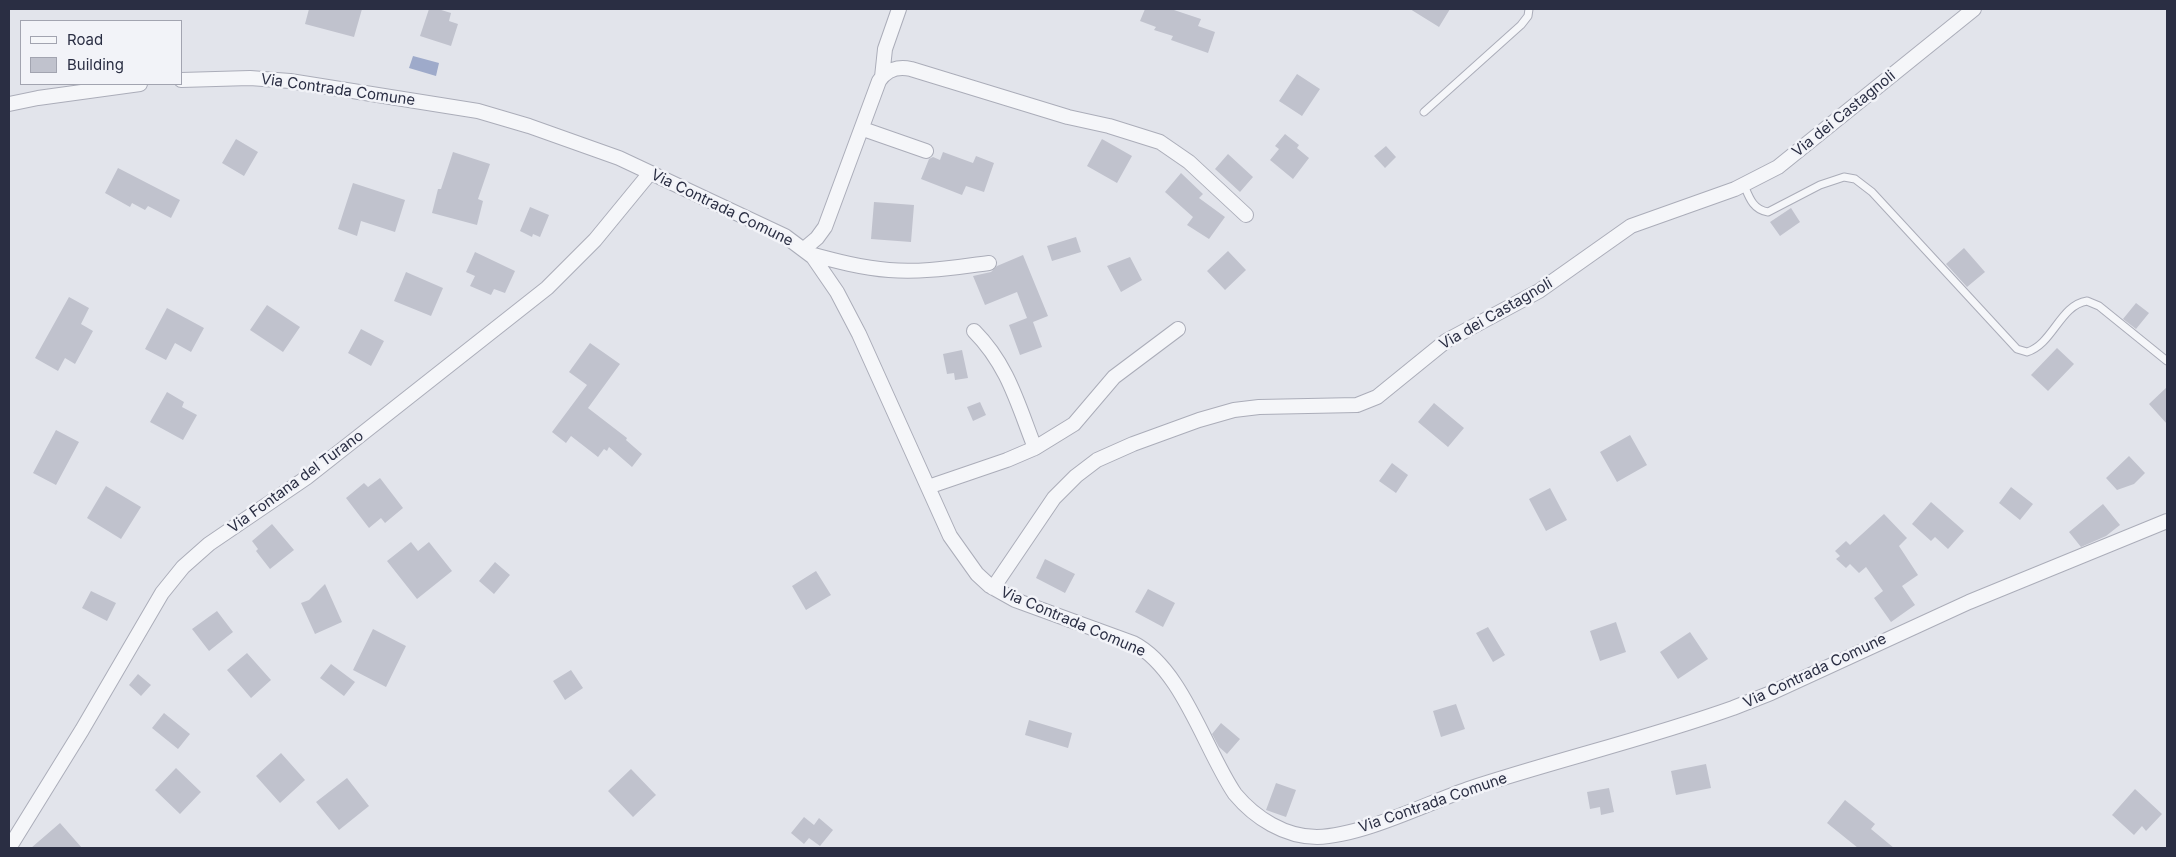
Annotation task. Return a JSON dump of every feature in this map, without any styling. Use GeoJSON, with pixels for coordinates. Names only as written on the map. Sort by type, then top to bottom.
{"type":"FeatureCollection","features":[{"type":"Feature","properties":{"kind":"street"},"geometry":{"type":"LineString","coordinates":[[882,77],[885,49],[899,9]]}},
{"type":"Feature","properties":{"kind":"street","name":"Via dei Castagnoli"},"geometry":{"type":"LineString","coordinates":[[993,588],[1054,498],[1076,476],[1105,456],[1198,420],[1234,410],[1259,406],[1357,405],[1371,400],[1388,390],[1422,359],[1446,341],[1544,288],[1631,226],[1744,185],[1786,161],[1974,9]]}},
{"type":"Feature","properties":{"kind":"street"},"geometry":{"type":"LineString","coordinates":[[989,263],[928,270],[899,271],[856,266],[807,252],[825,227],[863,129],[876,86],[882,77],[894,70],[905,68],[1068,118],[1115,127],[1160,142],[1189,162],[1246,215]]}},
{"type":"Feature","properties":{"kind":"street","name":"Via Contrada Comune"},"geometry":{"type":"LineString","coordinates":[[182,80],[238,78],[278,80],[468,108],[604,152],[771,228],[807,252],[826,274],[848,312],[956,546],[977,574],[993,588],[1025,605],[1127,641],[1148,652],[1159,662],[1173,683],[1227,782],[1241,800],[1262,819],[1283,830],[1300,835],[1324,836],[1362,828],[1478,786],[1743,705],[1935,616],[2167,522]]}},
{"type":"Feature","properties":{"kind":"street"},"geometry":{"type":"LineString","coordinates":[[9,104],[38,98],[133,85]]}},
{"type":"Feature","properties":{"kind":"street"},"geometry":{"type":"LineString","coordinates":[[863,129],[926,151]]}},
{"type":"Feature","properties":{"kind":"street","name":"Via Fontana del Turano"},"geometry":{"type":"LineString","coordinates":[[10,848],[162,593],[183,567],[210,544],[306,478],[547,288],[595,240],[650,173]]}},
{"type":"Feature","properties":{"kind":"street"},"geometry":{"type":"LineString","coordinates":[[928,487],[1007,460],[1035,448],[1074,424],[1114,377],[1178,329]]}},
{"type":"Feature","properties":{"kind":"street"},"geometry":{"type":"LineString","coordinates":[[974,331],[987,344],[1002,365],[1035,448]]}},
{"type":"Feature","properties":{"kind":"lane"},"geometry":{"type":"LineString","coordinates":[[1424,112],[1521,26],[1528,16],[1529,9]]}},
{"type":"Feature","properties":{"kind":"lane"},"geometry":{"type":"LineString","coordinates":[[1744,185],[1754,205],[1762,211],[1768,212],[1829,181],[1844,177],[1855,179],[1872,192],[2017,349],[2026,352],[2038,347],[2073,308],[2087,301],[2099,306],[2167,361]]}},
{"type":"Feature","properties":{"kind":"water"},"geometry":{"type":"Polygon","coordinates":[[[413,56],[439,63],[436,76],[409,68],[413,56]]]}},
{"type":"Feature","properties":{"kind":"building"},"geometry":{"type":"Polygon","coordinates":[[[309,9],[362,9],[354,37],[305,24],[309,9]]]}},
{"type":"Feature","properties":{"kind":"building"},"geometry":{"type":"Polygon","coordinates":[[[429,9],[438,9],[451,13],[449,21],[458,24],[451,46],[420,36],[429,9]]]}},
{"type":"Feature","properties":{"kind":"building"},"geometry":{"type":"Polygon","coordinates":[[[1145,9],[1171,9],[1201,19],[1198,26],[1215,32],[1208,53],[1171,40],[1173,36],[1154,30],[1156,27],[1140,21],[1145,9]]]}},
{"type":"Feature","properties":{"kind":"building"},"geometry":{"type":"Polygon","coordinates":[[[1410,9],[1450,9],[1439,27],[1410,9]]]}},
{"type":"Feature","properties":{"kind":"building"},"geometry":{"type":"Polygon","coordinates":[[[1297,74],[1320,89],[1302,116],[1279,101],[1297,74]]]}},
{"type":"Feature","properties":{"kind":"building"},"geometry":{"type":"Polygon","coordinates":[[[1285,134],[1299,145],[1297,148],[1309,158],[1293,179],[1270,160],[1279,149],[1275,146],[1285,134]]]}},
{"type":"Feature","properties":{"kind":"building"},"geometry":{"type":"Polygon","coordinates":[[[236,139],[258,152],[244,176],[222,163],[236,139]]]}},
{"type":"Feature","properties":{"kind":"building"},"geometry":{"type":"Polygon","coordinates":[[[1102,139],[1132,156],[1117,183],[1087,166],[1102,139]]]}},
{"type":"Feature","properties":{"kind":"building"},"geometry":{"type":"Polygon","coordinates":[[[1386,146],[1396,157],[1385,168],[1374,156],[1386,146]]]}},
{"type":"Feature","properties":{"kind":"building"},"geometry":{"type":"Polygon","coordinates":[[[453,152],[490,164],[478,199],[483,201],[477,225],[432,213],[438,189],[441,189],[453,152]]]}},
{"type":"Feature","properties":{"kind":"building"},"geometry":{"type":"Polygon","coordinates":[[[943,152],[973,163],[976,156],[994,163],[984,192],[966,186],[962,195],[921,179],[929,159],[933,157],[940,160],[943,152]]]}},
{"type":"Feature","properties":{"kind":"building"},"geometry":{"type":"Polygon","coordinates":[[[1228,154],[1253,177],[1240,192],[1215,169],[1228,154]]]}},
{"type":"Feature","properties":{"kind":"building"},"geometry":{"type":"Polygon","coordinates":[[[118,168],[180,200],[171,218],[148,206],[145,210],[132,203],[130,207],[105,193],[118,168]]]}},
{"type":"Feature","properties":{"kind":"building"},"geometry":{"type":"Polygon","coordinates":[[[1181,173],[1203,194],[1199,198],[1225,217],[1209,239],[1187,225],[1193,217],[1165,192],[1181,173]]]}},
{"type":"Feature","properties":{"kind":"building"},"geometry":{"type":"Polygon","coordinates":[[[353,183],[405,200],[395,232],[361,221],[357,236],[338,229],[353,183]]]}},
{"type":"Feature","properties":{"kind":"building"},"geometry":{"type":"Polygon","coordinates":[[[874,202],[914,205],[911,242],[871,239],[874,202]]]}},
{"type":"Feature","properties":{"kind":"building"},"geometry":{"type":"Polygon","coordinates":[[[530,207],[549,215],[540,237],[533,234],[532,237],[520,231],[530,207]]]}},
{"type":"Feature","properties":{"kind":"building"},"geometry":{"type":"Polygon","coordinates":[[[1791,208],[1800,222],[1780,236],[1770,222],[1791,208]]]}},
{"type":"Feature","properties":{"kind":"building"},"geometry":{"type":"Polygon","coordinates":[[[1076,237],[1081,252],[1052,261],[1047,246],[1076,237]]]}},
{"type":"Feature","properties":{"kind":"building"},"geometry":{"type":"Polygon","coordinates":[[[1964,248],[1985,272],[1967,287],[1946,264],[1964,248]]]}},
{"type":"Feature","properties":{"kind":"building"},"geometry":{"type":"Polygon","coordinates":[[[1228,251],[1246,270],[1225,290],[1207,271],[1228,251]]]}},
{"type":"Feature","properties":{"kind":"building"},"geometry":{"type":"Polygon","coordinates":[[[475,252],[515,271],[505,293],[494,289],[491,295],[470,286],[475,276],[466,272],[475,252]]]}},
{"type":"Feature","properties":{"kind":"building"},"geometry":{"type":"Polygon","coordinates":[[[1023,255],[1048,316],[1033,322],[1042,347],[1020,355],[1009,325],[1027,318],[1017,292],[985,305],[973,276],[991,272],[997,266],[1023,255]]]}},
{"type":"Feature","properties":{"kind":"building"},"geometry":{"type":"Polygon","coordinates":[[[1130,257],[1142,280],[1121,292],[1107,266],[1130,257]]]}},
{"type":"Feature","properties":{"kind":"building"},"geometry":{"type":"Polygon","coordinates":[[[406,272],[443,288],[431,316],[394,301],[406,272]]]}},
{"type":"Feature","properties":{"kind":"building"},"geometry":{"type":"Polygon","coordinates":[[[69,297],[89,308],[81,324],[93,331],[75,364],[65,358],[58,371],[35,358],[69,297]]]}},
{"type":"Feature","properties":{"kind":"building"},"geometry":{"type":"Polygon","coordinates":[[[2136,303],[2149,313],[2136,329],[2123,319],[2136,303]]]}},
{"type":"Feature","properties":{"kind":"building"},"geometry":{"type":"Polygon","coordinates":[[[267,305],[300,327],[283,352],[250,330],[267,305]]]}},
{"type":"Feature","properties":{"kind":"building"},"geometry":{"type":"Polygon","coordinates":[[[167,308],[204,328],[191,352],[175,343],[166,360],[145,349],[167,308]]]}},
{"type":"Feature","properties":{"kind":"building"},"geometry":{"type":"Polygon","coordinates":[[[361,329],[384,341],[371,366],[348,353],[361,329]]]}},
{"type":"Feature","properties":{"kind":"building"},"geometry":{"type":"Polygon","coordinates":[[[590,343],[620,364],[588,408],[627,438],[626,440],[642,454],[632,467],[609,447],[607,451],[604,449],[598,457],[571,436],[566,443],[552,432],[587,385],[569,372],[590,343]]]}},
{"type":"Feature","properties":{"kind":"building"},"geometry":{"type":"Polygon","coordinates":[[[2057,348],[2074,364],[2048,391],[2031,375],[2057,348]]]}},
{"type":"Feature","properties":{"kind":"building"},"geometry":{"type":"Polygon","coordinates":[[[962,350],[968,378],[955,380],[954,373],[947,374],[943,354],[962,350]]]}},
{"type":"Feature","properties":{"kind":"building"},"geometry":{"type":"Polygon","coordinates":[[[2167,387],[2167,424],[2149,404],[2167,387]]]}},
{"type":"Feature","properties":{"kind":"building"},"geometry":{"type":"Polygon","coordinates":[[[167,392],[184,402],[182,407],[197,415],[183,440],[150,422],[167,392]]]}},
{"type":"Feature","properties":{"kind":"building"},"geometry":{"type":"Polygon","coordinates":[[[980,402],[986,415],[973,421],[967,407],[980,402]]]}},
{"type":"Feature","properties":{"kind":"building"},"geometry":{"type":"Polygon","coordinates":[[[1434,403],[1464,428],[1448,447],[1418,422],[1434,403]]]}},
{"type":"Feature","properties":{"kind":"building"},"geometry":{"type":"Polygon","coordinates":[[[56,430],[79,442],[56,485],[33,473],[56,430]]]}},
{"type":"Feature","properties":{"kind":"building"},"geometry":{"type":"Polygon","coordinates":[[[1630,435],[1647,465],[1617,482],[1600,452],[1630,435]]]}},
{"type":"Feature","properties":{"kind":"building"},"geometry":{"type":"Polygon","coordinates":[[[2129,456],[2145,473],[2134,484],[2117,490],[2106,478],[2129,456]]]}},
{"type":"Feature","properties":{"kind":"building"},"geometry":{"type":"Polygon","coordinates":[[[1392,463],[1408,475],[1396,493],[1379,481],[1392,463]]]}},
{"type":"Feature","properties":{"kind":"building"},"geometry":{"type":"Polygon","coordinates":[[[380,478],[403,508],[385,523],[381,518],[369,528],[346,498],[364,483],[368,487],[380,478]]]}},
{"type":"Feature","properties":{"kind":"building"},"geometry":{"type":"Polygon","coordinates":[[[106,486],[141,507],[121,539],[87,518],[106,486]]]}},
{"type":"Feature","properties":{"kind":"building"},"geometry":{"type":"Polygon","coordinates":[[[2011,487],[2033,504],[2020,520],[1999,503],[2011,487]]]}},
{"type":"Feature","properties":{"kind":"building"},"geometry":{"type":"Polygon","coordinates":[[[1550,488],[1567,520],[1546,531],[1529,499],[1550,488]]]}},
{"type":"Feature","properties":{"kind":"building"},"geometry":{"type":"Polygon","coordinates":[[[1931,502],[1964,531],[1948,549],[1935,537],[1931,541],[1912,524],[1931,502]]]}},
{"type":"Feature","properties":{"kind":"building"},"geometry":{"type":"Polygon","coordinates":[[[2103,504],[2120,525],[2106,536],[2081,547],[2069,532],[2103,504]]]}},
{"type":"Feature","properties":{"kind":"building"},"geometry":{"type":"Polygon","coordinates":[[[1884,514],[1907,538],[1899,546],[1918,575],[1902,586],[1915,605],[1891,622],[1874,598],[1883,591],[1866,567],[1859,573],[1850,564],[1846,568],[1836,559],[1840,556],[1835,551],[1846,541],[1850,545],[1884,514]]]}},
{"type":"Feature","properties":{"kind":"building"},"geometry":{"type":"Polygon","coordinates":[[[272,524],[294,550],[270,569],[256,551],[258,549],[252,541],[272,524]]]}},
{"type":"Feature","properties":{"kind":"building"},"geometry":{"type":"Polygon","coordinates":[[[411,542],[418,551],[429,542],[452,571],[417,599],[387,561],[411,542]]]}},
{"type":"Feature","properties":{"kind":"building"},"geometry":{"type":"Polygon","coordinates":[[[1045,559],[1075,574],[1065,593],[1036,578],[1045,559]]]}},
{"type":"Feature","properties":{"kind":"building"},"geometry":{"type":"Polygon","coordinates":[[[495,562],[510,575],[494,594],[479,581],[495,562]]]}},
{"type":"Feature","properties":{"kind":"building"},"geometry":{"type":"Polygon","coordinates":[[[816,571],[831,595],[806,610],[792,586],[816,571]]]}},
{"type":"Feature","properties":{"kind":"building"},"geometry":{"type":"Polygon","coordinates":[[[325,584],[342,622],[315,634],[301,603],[309,600],[325,584]]]}},
{"type":"Feature","properties":{"kind":"building"},"geometry":{"type":"Polygon","coordinates":[[[1148,589],[1175,603],[1163,627],[1135,612],[1148,589]]]}},
{"type":"Feature","properties":{"kind":"building"},"geometry":{"type":"Polygon","coordinates":[[[91,591],[116,603],[107,621],[82,608],[91,591]]]}},
{"type":"Feature","properties":{"kind":"building"},"geometry":{"type":"Polygon","coordinates":[[[217,611],[233,632],[209,651],[192,629],[217,611]]]}},
{"type":"Feature","properties":{"kind":"building"},"geometry":{"type":"Polygon","coordinates":[[[1616,622],[1626,652],[1600,661],[1590,631],[1616,622]]]}},
{"type":"Feature","properties":{"kind":"building"},"geometry":{"type":"Polygon","coordinates":[[[1488,627],[1505,655],[1493,662],[1476,633],[1488,627]]]}},
{"type":"Feature","properties":{"kind":"building"},"geometry":{"type":"Polygon","coordinates":[[[373,629],[406,646],[386,687],[353,670],[373,629]]]}},
{"type":"Feature","properties":{"kind":"building"},"geometry":{"type":"Polygon","coordinates":[[[1690,632],[1708,659],[1678,679],[1660,652],[1690,632]]]}},
{"type":"Feature","properties":{"kind":"building"},"geometry":{"type":"Polygon","coordinates":[[[247,653],[271,680],[251,698],[227,670],[247,653]]]}},
{"type":"Feature","properties":{"kind":"building"},"geometry":{"type":"Polygon","coordinates":[[[331,664],[355,682],[344,696],[320,678],[331,664]]]}},
{"type":"Feature","properties":{"kind":"building"},"geometry":{"type":"Polygon","coordinates":[[[571,670],[583,688],[565,700],[553,681],[571,670]]]}},
{"type":"Feature","properties":{"kind":"building"},"geometry":{"type":"Polygon","coordinates":[[[138,674],[151,685],[141,696],[129,685],[138,674]]]}},
{"type":"Feature","properties":{"kind":"building"},"geometry":{"type":"Polygon","coordinates":[[[1456,704],[1465,729],[1441,737],[1433,711],[1456,704]]]}},
{"type":"Feature","properties":{"kind":"building"},"geometry":{"type":"Polygon","coordinates":[[[164,713],[190,734],[178,749],[152,728],[164,713]]]}},
{"type":"Feature","properties":{"kind":"building"},"geometry":{"type":"Polygon","coordinates":[[[1029,720],[1072,733],[1068,748],[1025,735],[1029,720]]]}},
{"type":"Feature","properties":{"kind":"building"},"geometry":{"type":"Polygon","coordinates":[[[1221,723],[1240,739],[1227,754],[1219,747],[1212,734],[1221,723]]]}},
{"type":"Feature","properties":{"kind":"building"},"geometry":{"type":"Polygon","coordinates":[[[281,753],[305,780],[280,803],[256,776],[281,753]]]}},
{"type":"Feature","properties":{"kind":"building"},"geometry":{"type":"Polygon","coordinates":[[[1706,764],[1711,788],[1676,795],[1671,771],[1706,764]]]}},
{"type":"Feature","properties":{"kind":"building"},"geometry":{"type":"Polygon","coordinates":[[[176,768],[201,792],[180,814],[155,790],[176,768]]]}},
{"type":"Feature","properties":{"kind":"building"},"geometry":{"type":"Polygon","coordinates":[[[631,769],[656,795],[633,817],[608,791],[631,769]]]}},
{"type":"Feature","properties":{"kind":"building"},"geometry":{"type":"Polygon","coordinates":[[[347,778],[369,806],[339,830],[316,802],[347,778]]]}},
{"type":"Feature","properties":{"kind":"building"},"geometry":{"type":"Polygon","coordinates":[[[1276,783],[1296,790],[1286,817],[1266,810],[1276,783]]]}},
{"type":"Feature","properties":{"kind":"building"},"geometry":{"type":"Polygon","coordinates":[[[1609,788],[1614,812],[1601,815],[1600,807],[1590,809],[1587,792],[1609,788]]]}},
{"type":"Feature","properties":{"kind":"building"},"geometry":{"type":"Polygon","coordinates":[[[2135,789],[2162,814],[2146,831],[2142,826],[2134,835],[2112,815],[2135,789]]]}},
{"type":"Feature","properties":{"kind":"building"},"geometry":{"type":"Polygon","coordinates":[[[1845,800],[1875,824],[1871,829],[1894,848],[1858,848],[1827,823],[1845,800]]]}},
{"type":"Feature","properties":{"kind":"building"},"geometry":{"type":"Polygon","coordinates":[[[804,817],[814,825],[819,818],[833,830],[820,846],[809,838],[804,844],[791,833],[804,817]]]}},
{"type":"Feature","properties":{"kind":"building"},"geometry":{"type":"Polygon","coordinates":[[[60,823],[82,848],[31,848],[60,823]]]}}]}
